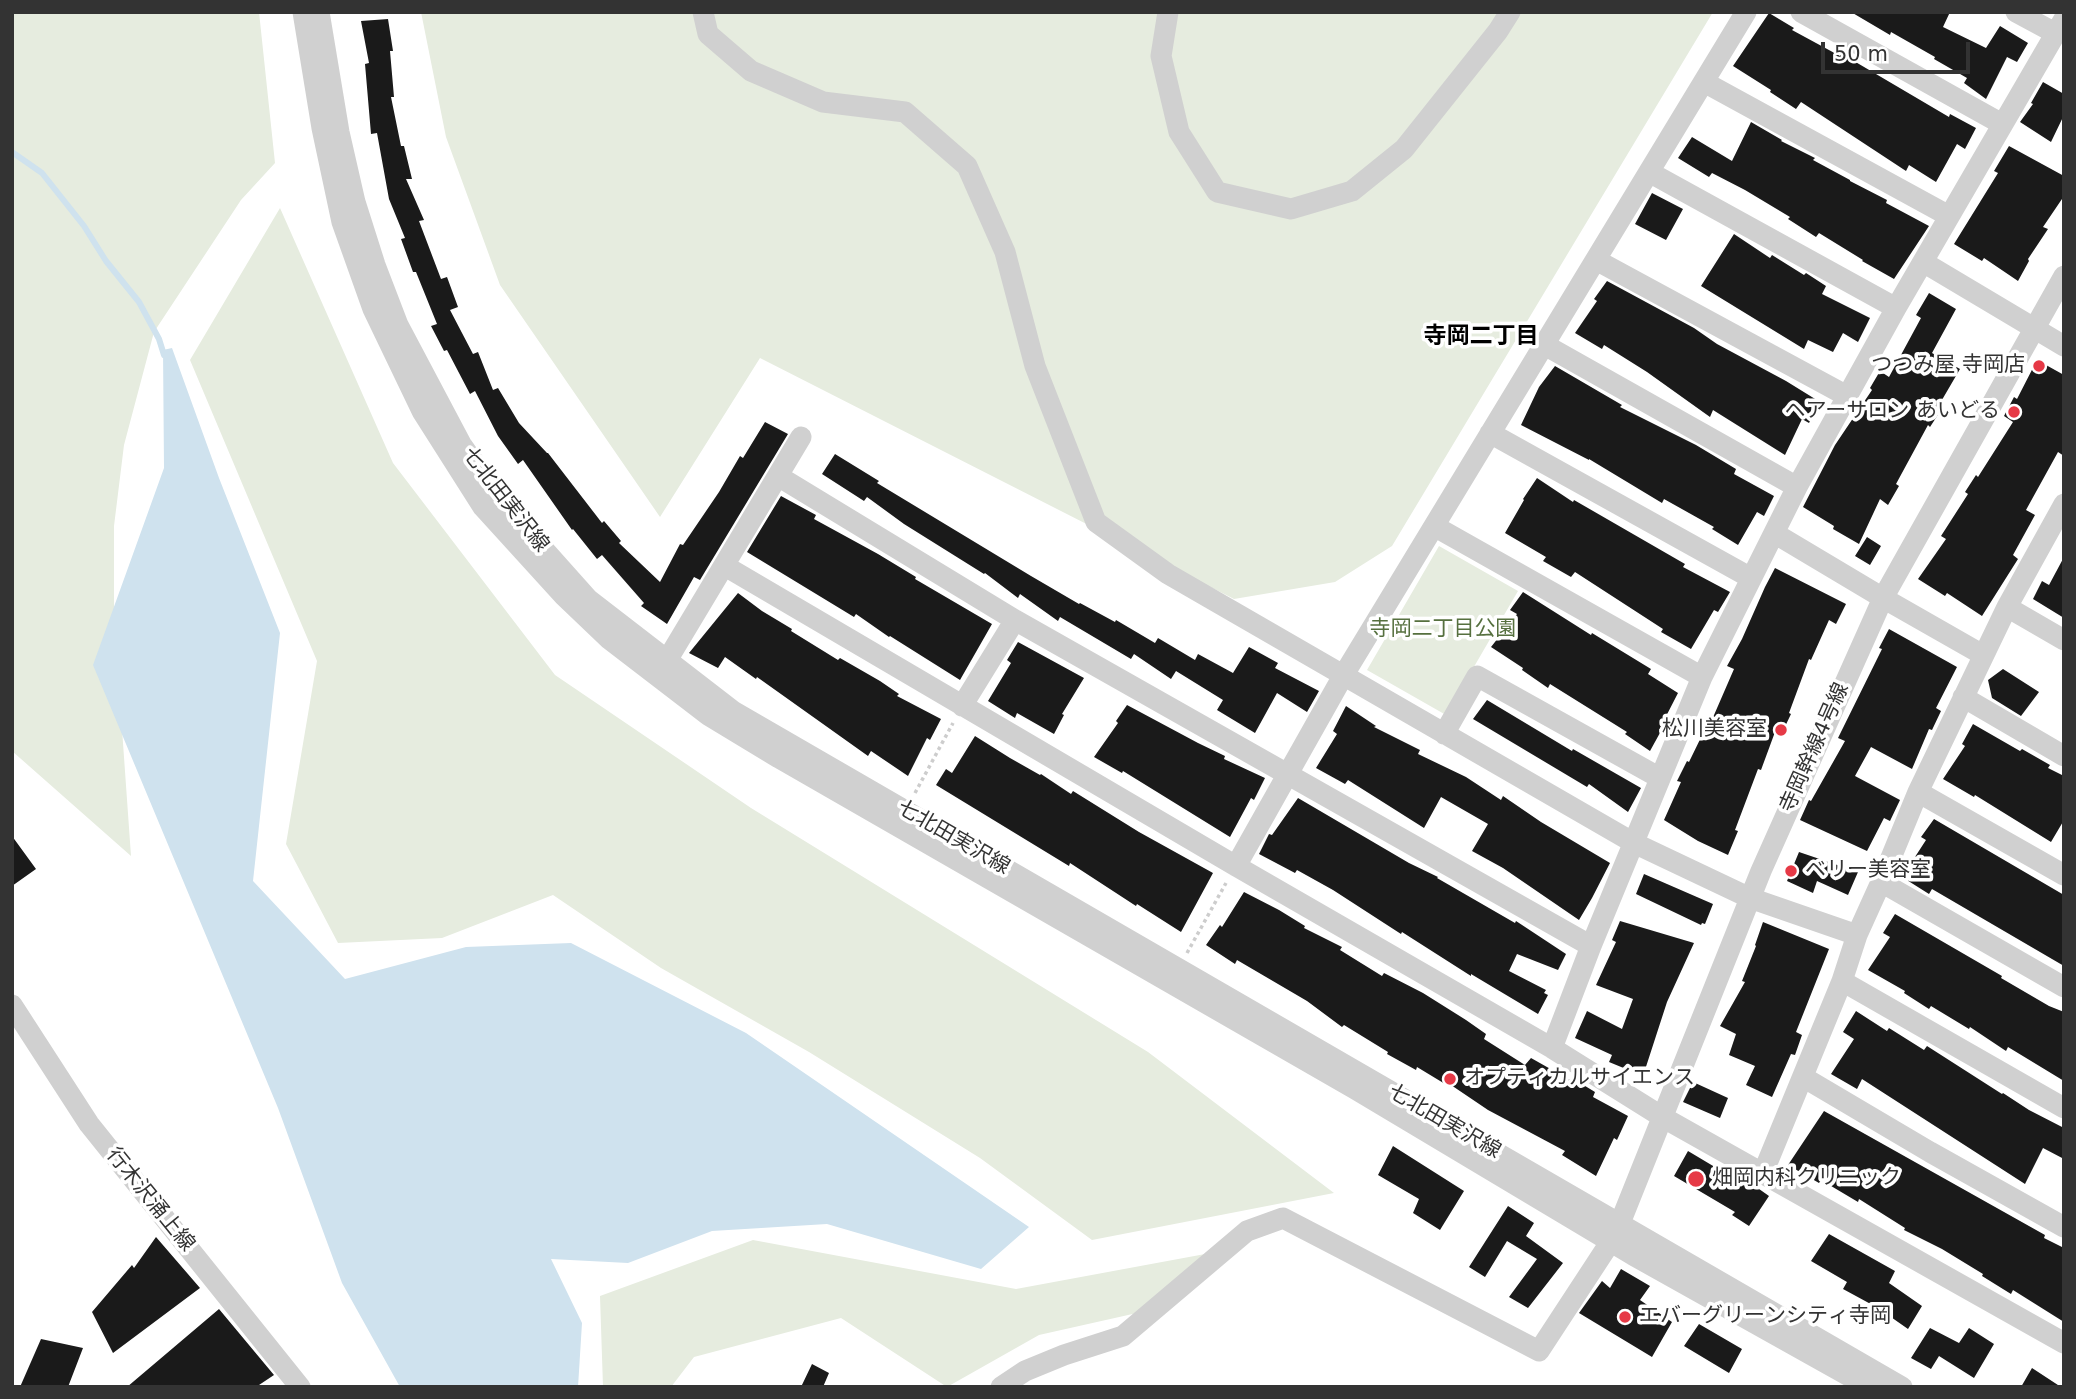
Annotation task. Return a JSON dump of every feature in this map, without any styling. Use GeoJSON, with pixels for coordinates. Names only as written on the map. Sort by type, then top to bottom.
{"type":"FeatureCollection","features":[{"type":"Feature","properties":{"kind":"street"},"geometry":{"type":"LineString","coordinates":[[303,12],[322,128],[342,222],[373,309],[422,411],[483,507],[564,596],[609,639],[662,669],[708,715],[768,751],[1355,1089],[1902,1387]]}},
{"type":"Feature","properties":{"kind":"street","name":"七北田実沢線"},"geometry":{"type":"LineString","coordinates":[[319,12],[355,202],[398,326],[461,444],[505,506],[588,599],[662,669]]}},
{"type":"Feature","properties":{"kind":"street"},"geometry":{"type":"LineString","coordinates":[[703,12],[708,34],[751,71],[823,102],[905,112],[967,166],[1005,252],[1035,366],[1096,522],[1168,574],[1634,843],[1750,898],[1857,935]]}},
{"type":"Feature","properties":{"kind":"street"},"geometry":{"type":"LineString","coordinates":[[1168,12],[1161,55],[1178,132],[1217,192],[1291,209],[1352,191],[1404,149],[1498,31],[1510,12]]}},
{"type":"Feature","properties":{"kind":"street"},"geometry":{"type":"LineString","coordinates":[[1236,866],[1343,676],[1746,12]]}},
{"type":"Feature","properties":{"kind":"street"},"geometry":{"type":"LineString","coordinates":[[1801,12],[2002,124]]}},
{"type":"Feature","properties":{"kind":"street"},"geometry":{"type":"LineString","coordinates":[[1552,1048],[1702,677],[1751,578],[1797,486],[1896,308],[2060,26],[2016,12]]}},
{"type":"Feature","properties":{"kind":"street"},"geometry":{"type":"LineString","coordinates":[[1704,82],[1949,216]]}},
{"type":"Feature","properties":{"kind":"street"},"geometry":{"type":"LineString","coordinates":[[1649,172],[1896,308]]}},
{"type":"Feature","properties":{"kind":"street"},"geometry":{"type":"LineString","coordinates":[[1596,260],[1847,396]]}},
{"type":"Feature","properties":{"kind":"street"},"geometry":{"type":"LineString","coordinates":[[1923,262],[2064,346]]}},
{"type":"Feature","properties":{"kind":"street","name":"寺岡幹線4号線"},"geometry":{"type":"LineString","coordinates":[[1001,1387],[1025,1371],[1122,1336],[1247,1231],[1283,1218],[1539,1350],[1616,1232],[1664,1118],[1750,898],[1883,598],[2064,276]]}},
{"type":"Feature","properties":{"kind":"street"},"geometry":{"type":"LineString","coordinates":[[1543,344],[1797,486]]}},
{"type":"Feature","properties":{"kind":"street"},"geometry":{"type":"LineString","coordinates":[[1490,433],[1751,578]]}},
{"type":"Feature","properties":{"kind":"street"},"geometry":{"type":"LineString","coordinates":[[662,669],[801,437]]}},
{"type":"Feature","properties":{"kind":"street"},"geometry":{"type":"LineString","coordinates":[[778,475],[1014,620],[1591,946]]}},
{"type":"Feature","properties":{"kind":"street"},"geometry":{"type":"LineString","coordinates":[[1763,1173],[1842,981],[1857,935],[1917,793],[2007,607],[2061,514]]}},
{"type":"Feature","properties":{"kind":"street"},"geometry":{"type":"LineString","coordinates":[[1434,526],[1702,677]]}},
{"type":"Feature","properties":{"kind":"street"},"geometry":{"type":"LineString","coordinates":[[1774,533],[1983,655]]}},
{"type":"Feature","properties":{"kind":"street"},"geometry":{"type":"LineString","coordinates":[[724,566],[1552,1048],[1664,1118],[2064,1343]]}},
{"type":"Feature","properties":{"kind":"street"},"geometry":{"type":"LineString","coordinates":[[2007,607],[2064,640]]}},
{"type":"Feature","properties":{"kind":"street"},"geometry":{"type":"LineString","coordinates":[[962,706],[1014,620]]}},
{"type":"Feature","properties":{"kind":"street"},"geometry":{"type":"LineString","coordinates":[[1444,734],[1477,676],[1660,778]]}},
{"type":"Feature","properties":{"kind":"street"},"geometry":{"type":"LineString","coordinates":[[1962,697],[2064,756]]}},
{"type":"Feature","properties":{"kind":"street"},"geometry":{"type":"LineString","coordinates":[[1917,793],[2064,875]]}},
{"type":"Feature","properties":{"kind":"street"},"geometry":{"type":"LineString","coordinates":[[1881,882],[2064,987]]}},
{"type":"Feature","properties":{"kind":"street"},"geometry":{"type":"LineString","coordinates":[[1842,981],[2064,1108]]}},
{"type":"Feature","properties":{"kind":"street","name":"行木沢涌上線"},"geometry":{"type":"LineString","coordinates":[[12,1005],[89,1124],[300,1387]]}},
{"type":"Feature","properties":{"kind":"street"},"geometry":{"type":"LineString","coordinates":[[1803,1077],[2064,1227]]}},
{"type":"Feature","properties":{"kind":"street"},"geometry":{"type":"LineString","coordinates":[[1616,1232],[1868,1387]]}},
{"type":"Feature","properties":{"kind":"path"},"geometry":{"type":"LineString","coordinates":[[912,797],[962,706]]}},
{"type":"Feature","properties":{"kind":"path"},"geometry":{"type":"LineString","coordinates":[[1184,957],[1236,866]]}},
{"type":"Feature","properties":{"kind":"green space"},"geometry":{"type":"Polygon","coordinates":[[[12,12],[259,12],[275,163],[241,200],[154,332],[124,445],[114,526],[114,616],[131,856],[12,751],[12,12]]]}},
{"type":"Feature","properties":{"kind":"green space"},"geometry":{"type":"Polygon","coordinates":[[[421,12],[1713,12],[1392,546],[1335,582],[1234,599],[760,358],[660,517],[500,285],[446,137],[421,12]]]}},
{"type":"Feature","properties":{"kind":"green space"},"geometry":{"type":"Polygon","coordinates":[[[280,208],[393,463],[555,675],[751,808],[1148,1052],[1334,1193],[1092,1240],[980,1158],[809,1052],[661,968],[553,895],[442,938],[338,943],[286,844],[317,661],[190,360],[280,208]]]}},
{"type":"Feature","properties":{"kind":"green space","name":"寺岡二丁目公園"},"geometry":{"type":"Polygon","coordinates":[[[1439,546],[1518,591],[1446,715],[1367,670],[1439,546]]]}},
{"type":"Feature","properties":{"kind":"green space"},"geometry":{"type":"Polygon","coordinates":[[[753,1240],[1016,1289],[1216,1252],[1137,1313],[1039,1335],[947,1387],[841,1318],[694,1357],[671,1387],[603,1387],[600,1296],[753,1240]]]}},
{"type":"Feature","properties":{"kind":"water"},"geometry":{"type":"Polygon","coordinates":[[[172,348],[219,478],[280,633],[253,881],[345,979],[466,947],[571,943],[746,1033],[1029,1227],[981,1269],[827,1224],[712,1231],[628,1263],[551,1259],[582,1323],[578,1387],[400,1387],[342,1283],[278,1108],[93,665],[164,468],[163,350],[172,348]]]}},
{"type":"Feature","properties":{"kind":"building"},"geometry":{"type":"Polygon","coordinates":[[[1851,12],[1950,12],[1943,27],[1986,48],[2000,26],[2028,43],[2017,62],[2007,57],[1986,99],[1964,83],[1967,78],[1934,59],[1935,57],[1851,12]]]}},
{"type":"Feature","properties":{"kind":"building"},"geometry":{"type":"Polygon","coordinates":[[[1769,13],[1794,28],[1792,30],[1840,56],[1842,54],[1949,117],[1950,114],[1976,128],[1965,149],[1957,144],[1936,182],[1909,165],[1906,171],[1801,102],[1796,109],[1770,92],[1771,90],[1733,66],[1769,13]]]}},
{"type":"Feature","properties":{"kind":"building"},"geometry":{"type":"Polygon","coordinates":[[[388,19],[393,51],[390,51],[394,97],[391,97],[401,146],[404,146],[412,179],[406,179],[424,220],[419,221],[441,279],[447,277],[458,307],[450,310],[473,354],[478,352],[493,390],[498,388],[519,423],[548,453],[602,523],[604,521],[621,541],[619,543],[660,582],[680,544],[683,545],[765,422],[788,434],[700,580],[694,577],[667,624],[641,606],[644,603],[602,555],[597,559],[572,530],[523,460],[518,464],[498,436],[475,391],[470,394],[431,326],[437,324],[401,239],[405,238],[389,199],[377,133],[371,134],[365,64],[369,63],[361,21],[388,19]]]}},
{"type":"Feature","properties":{"kind":"building"},"geometry":{"type":"Polygon","coordinates":[[[2043,82],[2064,94],[2064,115],[2051,142],[2020,122],[2033,104],[2031,103],[2043,82]]]}},
{"type":"Feature","properties":{"kind":"building"},"geometry":{"type":"Polygon","coordinates":[[[1751,122],[1929,226],[1894,279],[1819,233],[1816,237],[1788,219],[1790,217],[1745,190],[1712,173],[1709,177],[1678,158],[1692,137],[1732,161],[1751,122]]]}},
{"type":"Feature","properties":{"kind":"building"},"geometry":{"type":"Polygon","coordinates":[[[2009,146],[2064,176],[2064,196],[2043,227],[2048,229],[2028,259],[2018,281],[1984,258],[1982,261],[1954,244],[1998,173],[1994,171],[2009,146]]]}},
{"type":"Feature","properties":{"kind":"building"},"geometry":{"type":"Polygon","coordinates":[[[1652,193],[1683,209],[1666,240],[1635,224],[1652,193]]]}},
{"type":"Feature","properties":{"kind":"building"},"geometry":{"type":"Polygon","coordinates":[[[1734,234],[1770,258],[1772,255],[1826,286],[1822,294],[1870,318],[1858,342],[1843,333],[1833,352],[1808,340],[1804,349],[1701,286],[1734,234]]]}},
{"type":"Feature","properties":{"kind":"building"},"geometry":{"type":"Polygon","coordinates":[[[1607,281],[1694,328],[1717,344],[1820,402],[1809,423],[1802,419],[1785,455],[1713,410],[1710,417],[1604,345],[1602,349],[1575,333],[1607,281]]]}},
{"type":"Feature","properties":{"kind":"building"},"geometry":{"type":"Polygon","coordinates":[[[1929,293],[1956,309],[1932,353],[1960,369],[1939,405],[1943,407],[1930,427],[1928,425],[1896,484],[1899,486],[1888,505],[1880,499],[1859,544],[1803,507],[1835,445],[1872,390],[1870,388],[1880,371],[1889,377],[1921,318],[1916,315],[1929,293]]]}},
{"type":"Feature","properties":{"kind":"building"},"geometry":{"type":"Polygon","coordinates":[[[2037,360],[2064,375],[2064,456],[2058,452],[2026,510],[2035,515],[2013,555],[2018,559],[1982,616],[1947,593],[1945,596],[1918,579],[1946,539],[1941,536],[1968,494],[1965,492],[1976,475],[1978,477],[2013,422],[2004,416],[2014,397],[2017,399],[2037,360]]]}},
{"type":"Feature","properties":{"kind":"building"},"geometry":{"type":"Polygon","coordinates":[[[1555,366],[1622,405],[1620,407],[1696,445],[1736,469],[1734,474],[1774,496],[1764,516],[1757,512],[1738,545],[1712,529],[1714,527],[1664,499],[1662,503],[1589,459],[1521,425],[1539,387],[1555,366]]]}},
{"type":"Feature","properties":{"kind":"building"},"geometry":{"type":"Polygon","coordinates":[[[835,454],[879,481],[877,483],[1031,576],[1155,643],[1158,638],[1195,660],[1198,654],[1233,673],[1249,647],[1278,663],[1275,668],[1319,691],[1307,712],[1277,693],[1255,733],[1217,710],[1223,700],[1176,671],[1171,679],[1134,654],[1131,659],[1060,617],[1058,621],[1020,594],[1018,598],[985,573],[904,524],[867,497],[864,501],[822,474],[835,454]]]}},
{"type":"Feature","properties":{"kind":"building"},"geometry":{"type":"Polygon","coordinates":[[[1537,478],[1573,502],[1574,500],[1685,564],[1683,567],[1730,592],[1718,612],[1714,610],[1691,649],[1661,632],[1663,629],[1575,572],[1571,577],[1543,561],[1546,557],[1505,533],[1537,478]]]}},
{"type":"Feature","properties":{"kind":"building"},"geometry":{"type":"Polygon","coordinates":[[[781,496],[816,515],[814,519],[878,554],[992,624],[960,680],[856,614],[854,617],[747,552],[781,496]]]}},
{"type":"Feature","properties":{"kind":"building"},"geometry":{"type":"Polygon","coordinates":[[[1867,537],[1881,546],[1870,565],[1855,556],[1867,537]]]}},
{"type":"Feature","properties":{"kind":"building"},"geometry":{"type":"Polygon","coordinates":[[[2064,557],[2064,618],[2033,599],[2042,581],[2049,585],[2064,557]]]}},
{"type":"Feature","properties":{"kind":"building"},"geometry":{"type":"Polygon","coordinates":[[[1775,568],[1846,604],[1836,624],[1829,620],[1811,660],[1809,659],[1789,713],[1791,714],[1781,735],[1775,732],[1761,770],[1758,769],[1728,855],[1698,841],[1664,820],[1681,782],[1677,781],[1709,721],[1711,722],[1734,669],[1727,666],[1775,568]]]}},
{"type":"Feature","properties":{"kind":"building"},"geometry":{"type":"Polygon","coordinates":[[[1523,592],[1651,669],[1648,674],[1678,693],[1650,751],[1625,734],[1627,732],[1550,684],[1548,688],[1491,647],[1517,614],[1510,610],[1523,592]]]}},
{"type":"Feature","properties":{"kind":"building"},"geometry":{"type":"Polygon","coordinates":[[[738,593],[792,629],[791,631],[838,660],[840,658],[880,681],[899,694],[897,696],[941,719],[930,740],[927,738],[908,776],[871,751],[868,756],[725,657],[718,668],[689,653],[738,593]]]}},
{"type":"Feature","properties":{"kind":"building"},"geometry":{"type":"Polygon","coordinates":[[[1889,629],[1957,667],[1936,708],[1941,711],[1932,730],[1929,729],[1912,769],[1871,747],[1855,776],[1900,800],[1890,821],[1884,818],[1867,851],[1800,820],[1845,741],[1838,738],[1882,649],[1879,648],[1889,629]]]}},
{"type":"Feature","properties":{"kind":"building"},"geometry":{"type":"Polygon","coordinates":[[[1018,642],[1084,678],[1062,714],[1064,715],[1054,734],[1017,713],[1015,718],[988,701],[1011,663],[1007,660],[1018,642]]]}},
{"type":"Feature","properties":{"kind":"building"},"geometry":{"type":"Polygon","coordinates":[[[2003,669],[2039,692],[2021,716],[1992,698],[1988,680],[2003,669]]]}},
{"type":"Feature","properties":{"kind":"building"},"geometry":{"type":"Polygon","coordinates":[[[1487,700],[1572,751],[1573,749],[1641,788],[1628,812],[1589,784],[1587,787],[1473,719],[1487,700]]]}},
{"type":"Feature","properties":{"kind":"building"},"geometry":{"type":"Polygon","coordinates":[[[1127,705],[1225,756],[1224,759],[1265,778],[1230,837],[1123,771],[1122,773],[1094,757],[1127,705]]]}},
{"type":"Feature","properties":{"kind":"building"},"geometry":{"type":"Polygon","coordinates":[[[1346,706],[1376,726],[1374,727],[1420,750],[1418,754],[1466,777],[1501,800],[1503,796],[1610,863],[1579,920],[1503,868],[1472,851],[1488,824],[1441,797],[1424,828],[1348,780],[1345,784],[1316,768],[1337,734],[1333,731],[1346,706]]]}},
{"type":"Feature","properties":{"kind":"building"},"geometry":{"type":"Polygon","coordinates":[[[1973,724],[2050,765],[2048,768],[2064,776],[2064,820],[2051,842],[1975,795],[1974,797],[1943,779],[1965,746],[1962,744],[1973,724]]]}},
{"type":"Feature","properties":{"kind":"building"},"geometry":{"type":"Polygon","coordinates":[[[975,736],[1071,794],[1073,791],[1213,873],[1181,932],[936,785],[946,769],[952,773],[975,736]]]}},
{"type":"Feature","properties":{"kind":"building"},"geometry":{"type":"Polygon","coordinates":[[[1298,798],[1515,923],[1516,921],[1566,954],[1558,970],[1517,954],[1509,971],[1546,990],[1544,993],[1548,995],[1538,1014],[1402,932],[1401,934],[1333,890],[1297,870],[1295,873],[1259,854],[1269,834],[1272,835],[1298,798]]]}},
{"type":"Feature","properties":{"kind":"building"},"geometry":{"type":"Polygon","coordinates":[[[1934,819],[2064,895],[2064,966],[1932,889],[1929,894],[1902,877],[1926,840],[1921,837],[1934,819]]]}},
{"type":"Feature","properties":{"kind":"building"},"geometry":{"type":"Polygon","coordinates":[[[12,836],[36,869],[12,886],[12,836]]]}},
{"type":"Feature","properties":{"kind":"building"},"geometry":{"type":"Polygon","coordinates":[[[1799,852],[1858,872],[1848,895],[1817,881],[1813,893],[1787,881],[1799,852]]]}},
{"type":"Feature","properties":{"kind":"building"},"geometry":{"type":"Polygon","coordinates":[[[1644,874],[1713,904],[1705,924],[1701,925],[1636,894],[1644,874]]]}},
{"type":"Feature","properties":{"kind":"building"},"geometry":{"type":"Polygon","coordinates":[[[1244,892],[1342,947],[1340,950],[1382,976],[1384,973],[1423,993],[1486,1034],[1484,1039],[1525,1065],[1531,1058],[1570,1080],[1572,1078],[1595,1092],[1593,1097],[1628,1116],[1596,1176],[1562,1155],[1565,1151],[1488,1110],[1451,1085],[1450,1087],[1417,1067],[1416,1070],[1387,1054],[1388,1052],[1344,1025],[1342,1027],[1307,1001],[1237,960],[1235,964],[1206,945],[1220,925],[1222,927],[1244,892]]]}},
{"type":"Feature","properties":{"kind":"building"},"geometry":{"type":"Polygon","coordinates":[[[1895,914],[2049,1006],[2064,1012],[2064,1081],[2008,1047],[2006,1051],[1970,1027],[1969,1029],[1931,1006],[1929,1009],[1904,993],[1905,991],[1868,970],[1890,937],[1883,933],[1895,914]]]}},
{"type":"Feature","properties":{"kind":"building"},"geometry":{"type":"Polygon","coordinates":[[[1620,921],[1694,943],[1667,1002],[1643,1076],[1609,1062],[1612,1055],[1575,1038],[1587,1011],[1622,1029],[1633,999],[1596,985],[1616,942],[1612,940],[1620,921]]]}},
{"type":"Feature","properties":{"kind":"building"},"geometry":{"type":"Polygon","coordinates":[[[1763,922],[1829,949],[1796,1032],[1802,1035],[1795,1055],[1791,1054],[1772,1097],[1746,1085],[1755,1066],[1729,1055],[1736,1034],[1720,1026],[1745,982],[1742,981],[1763,922]]]}},
{"type":"Feature","properties":{"kind":"building"},"geometry":{"type":"Polygon","coordinates":[[[1856,1011],[1924,1050],[1927,1046],[2002,1094],[2064,1128],[2064,1159],[2043,1148],[2025,1184],[1862,1079],[1857,1089],[1831,1074],[1854,1039],[1843,1032],[1856,1011]]]}},
{"type":"Feature","properties":{"kind":"building"},"geometry":{"type":"Polygon","coordinates":[[[1693,1082],[1728,1098],[1720,1118],[1683,1102],[1693,1082]]]}},
{"type":"Feature","properties":{"kind":"building"},"geometry":{"type":"Polygon","coordinates":[[[1824,1111],[2064,1248],[2064,1322],[2013,1290],[2011,1294],[1942,1249],[1904,1230],[1905,1228],[1859,1199],[1858,1202],[1821,1180],[1819,1183],[1788,1165],[1824,1111]]]}},
{"type":"Feature","properties":{"kind":"building"},"geometry":{"type":"Polygon","coordinates":[[[1393,1146],[1464,1191],[1440,1230],[1413,1213],[1419,1199],[1378,1175],[1393,1146]]]}},
{"type":"Feature","properties":{"kind":"building"},"geometry":{"type":"Polygon","coordinates":[[[1688,1151],[1750,1188],[1752,1184],[1769,1196],[1749,1226],[1732,1215],[1735,1212],[1674,1176],[1688,1151]]]}},
{"type":"Feature","properties":{"kind":"building"},"geometry":{"type":"Polygon","coordinates":[[[1508,1206],[1534,1223],[1526,1236],[1563,1263],[1528,1308],[1509,1297],[1537,1259],[1507,1241],[1485,1277],[1469,1267],[1508,1206]]]}},
{"type":"Feature","properties":{"kind":"building"},"geometry":{"type":"Polygon","coordinates":[[[1829,1234],[1895,1271],[1889,1283],[1922,1306],[1908,1329],[1878,1308],[1843,1289],[1847,1282],[1811,1261],[1829,1234]]]}},
{"type":"Feature","properties":{"kind":"building"},"geometry":{"type":"Polygon","coordinates":[[[156,1237],[200,1288],[113,1353],[92,1312],[132,1265],[134,1268],[156,1237]]]}},
{"type":"Feature","properties":{"kind":"building","name":"エバーグリーンシティ寺岡"},"geometry":{"type":"Polygon","coordinates":[[[1621,1269],[1650,1286],[1640,1300],[1672,1322],[1652,1357],[1579,1313],[1602,1281],[1610,1288],[1621,1269]]]}},
{"type":"Feature","properties":{"kind":"building"},"geometry":{"type":"Polygon","coordinates":[[[219,1309],[274,1375],[256,1387],[127,1387],[219,1309]]]}},
{"type":"Feature","properties":{"kind":"building"},"geometry":{"type":"Polygon","coordinates":[[[1699,1324],[1742,1349],[1729,1373],[1684,1346],[1699,1324]]]}},
{"type":"Feature","properties":{"kind":"building"},"geometry":{"type":"Polygon","coordinates":[[[1930,1328],[1959,1343],[1969,1328],[1994,1344],[1974,1378],[1939,1356],[1931,1369],[1911,1358],[1930,1328]]]}},
{"type":"Feature","properties":{"kind":"building"},"geometry":{"type":"Polygon","coordinates":[[[41,1339],[83,1348],[68,1387],[20,1387],[41,1339]]]}},
{"type":"Feature","properties":{"kind":"building"},"geometry":{"type":"Polygon","coordinates":[[[812,1364],[829,1373],[823,1387],[801,1387],[812,1364]]]}},
{"type":"Feature","properties":{"kind":"building"},"geometry":{"type":"Polygon","coordinates":[[[2032,1368],[2061,1387],[2021,1387],[2032,1368]]]}},
{"type":"Feature","properties":{"kind":"waterway"},"geometry":{"type":"LineString","coordinates":[[12,152],[42,173],[84,226],[106,261],[139,302],[159,339],[164,355]]}},
{"type":"Feature","properties":{"kind":"place","name":"つつみ屋 寺岡店"},"geometry":{"type":"Point","coordinates":[2039,366]}},
{"type":"Feature","properties":{"kind":"place","name":"ヘアーサロン あいどる"},"geometry":{"type":"Point","coordinates":[2014,412]}},
{"type":"Feature","properties":{"kind":"place","name":"松川美容室"},"geometry":{"type":"Point","coordinates":[1781,730]}},
{"type":"Feature","properties":{"kind":"place","name":"ベリー美容室"},"geometry":{"type":"Point","coordinates":[1791,871]}},
{"type":"Feature","properties":{"kind":"place","name":"オプティカルサイエンス"},"geometry":{"type":"Point","coordinates":[1450,1079]}},
{"type":"Feature","properties":{"kind":"place","name":"畑岡内科クリニック"},"geometry":{"type":"Point","coordinates":[1696,1179]}},
{"type":"Feature","properties":{"kind":"place","name":"エバーグリーンシティ寺岡"},"geometry":{"type":"Point","coordinates":[1625,1317]}},
{"type":"Feature","properties":{"kind":"district","name":"寺岡二丁目"},"geometry":{"type":"Point","coordinates":[1481,337]}}]}
